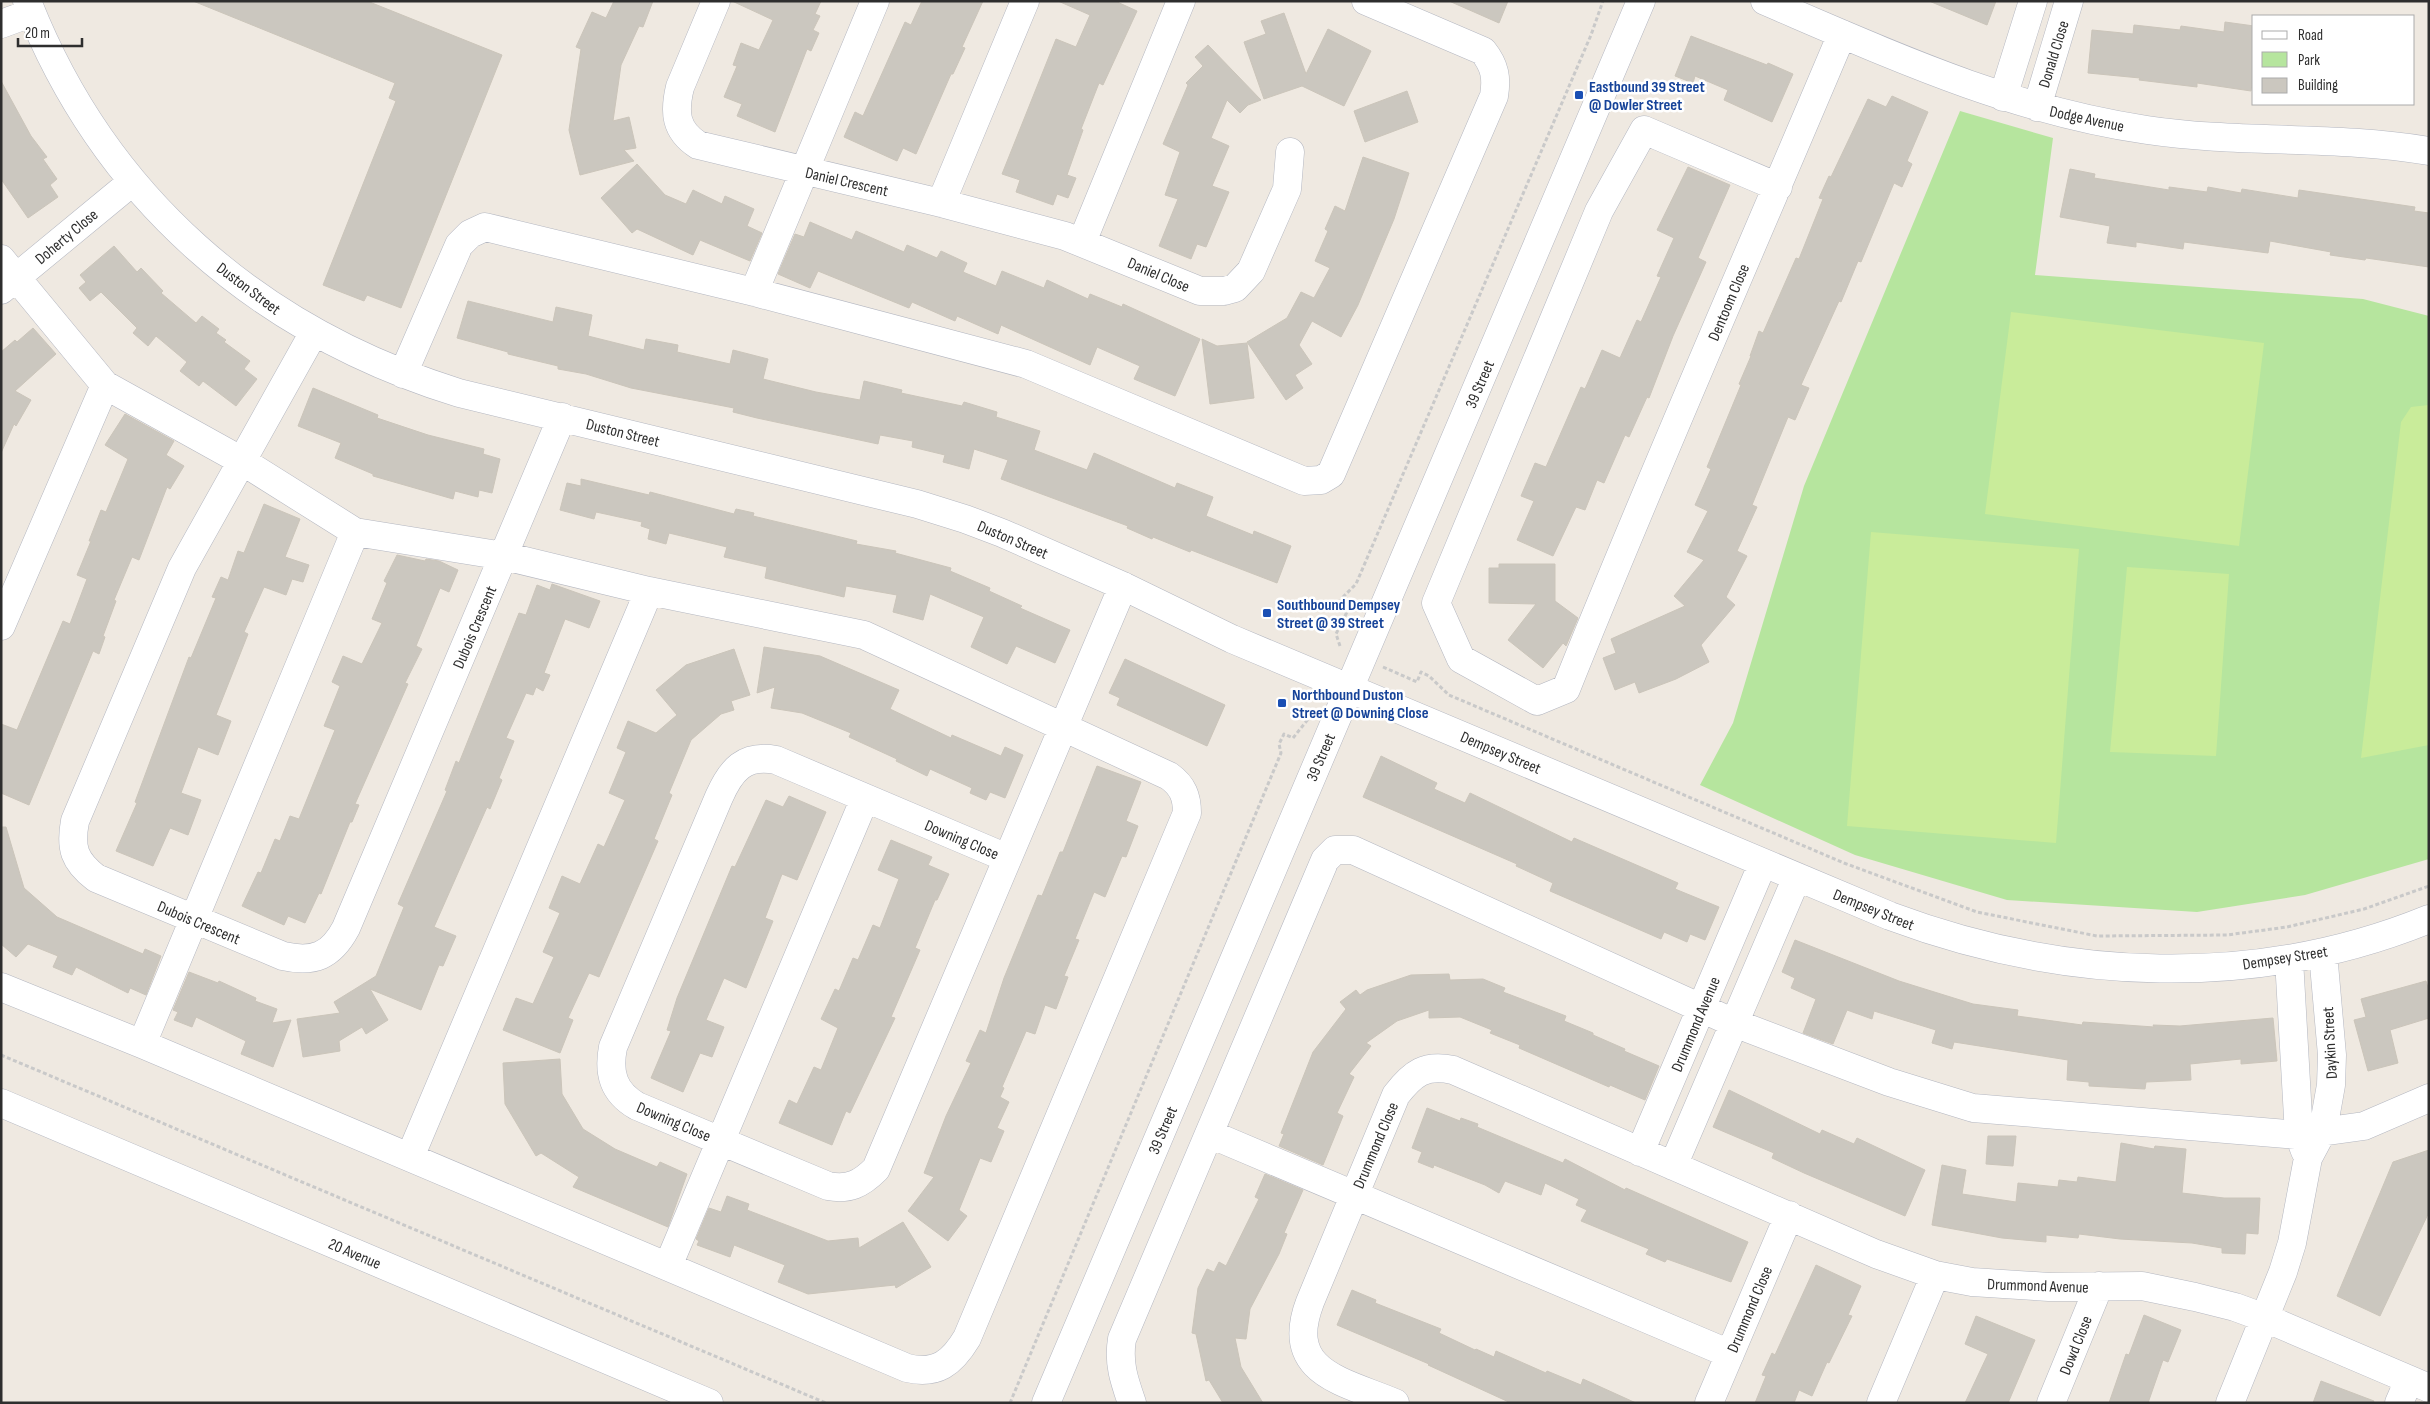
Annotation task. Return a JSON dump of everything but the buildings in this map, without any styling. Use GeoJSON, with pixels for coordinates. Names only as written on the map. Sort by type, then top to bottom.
{"type":"FeatureCollection","features":[{"type":"Feature","properties":{"kind":"street","name":"Daniel Crescent"},"geometry":{"type":"LineString","coordinates":[[716,1],[680,87],[676,113],[682,131],[698,145],[941,203]]}},
{"type":"Feature","properties":{"kind":"street"},"geometry":{"type":"LineString","coordinates":[[754,292],[802,171],[874,1]]}},
{"type":"Feature","properties":{"kind":"street"},"geometry":{"type":"LineString","coordinates":[[941,203],[1025,1]]}},
{"type":"Feature","properties":{"kind":"street"},"geometry":{"type":"LineString","coordinates":[[1082,242],[1180,1]]}},
{"type":"Feature","properties":{"kind":"street"},"geometry":{"type":"LineString","coordinates":[[403,374],[459,245],[470,234],[485,227],[754,292],[1026,364],[1304,482],[1321,480],[1331,474],[1494,96],[1497,82],[1493,63],[1482,51],[1366,1]]}},
{"type":"Feature","properties":{"kind":"street","name":"39 Street"},"geometry":{"type":"LineString","coordinates":[[1046,1403],[1641,1]]}},
{"type":"Feature","properties":{"kind":"street","name":"Dodge Avenue"},"geometry":{"type":"LineString","coordinates":[[1765,1],[1943,76],[2037,107],[2097,121],[2179,134],[2217,137],[2332,140],[2390,145],[2429,151]]}},
{"type":"Feature","properties":{"kind":"street"},"geometry":{"type":"LineString","coordinates":[[2003,97],[2033,1]]}},
{"type":"Feature","properties":{"kind":"street","name":"Donald Close"},"geometry":{"type":"LineString","coordinates":[[2037,107],[2069,1]]}},
{"type":"Feature","properties":{"kind":"street"},"geometry":{"type":"LineString","coordinates":[[1,24],[29,7]]}},
{"type":"Feature","properties":{"kind":"street","name":"Duston Street"},"geometry":{"type":"LineString","coordinates":[[29,7],[76,103],[132,182],[179,231],[227,273],[274,307],[314,332],[403,374],[459,392],[916,504],[965,518],[1123,586],[1232,639],[1349,688]]}},
{"type":"Feature","properties":{"kind":"street","name":"Dentoom Close"},"geometry":{"type":"LineString","coordinates":[[1778,187],[1644,130],[1599,211],[1436,603],[1461,659],[1537,701],[1566,689],[1614,569],[1778,187],[1842,34]]}},
{"type":"Feature","properties":{"kind":"street","name":"Daniel Close"},"geometry":{"type":"LineString","coordinates":[[941,203],[1082,242],[1200,291],[1212,292],[1235,288],[1251,271],[1287,189],[1290,152]]}},
{"type":"Feature","properties":{"kind":"street","name":"Doherty Close"},"geometry":{"type":"LineString","coordinates":[[6,276],[132,182]]}},
{"type":"Feature","properties":{"kind":"street"},"geometry":{"type":"LineString","coordinates":[[1,987],[142,1044],[907,1368],[931,1370],[941,1367],[960,1350],[967,1338],[1187,813],[1184,792],[1178,783],[1169,776],[864,635],[649,591],[504,556],[355,532],[242,461],[105,385],[6,276]]}},
{"type":"Feature","properties":{"kind":"street","name":"Dubois Crescent"},"geometry":{"type":"LineString","coordinates":[[314,332],[194,545],[173,588],[76,821],[73,833],[75,855],[78,862],[92,874],[194,920],[283,956],[294,959],[318,956],[329,952],[339,942],[562,417]]}},
{"type":"Feature","properties":{"kind":"street"},"geometry":{"type":"LineString","coordinates":[[1,626],[105,385]]}},
{"type":"Feature","properties":{"kind":"street"},"geometry":{"type":"LineString","coordinates":[[142,1044],[355,532]]}},
{"type":"Feature","properties":{"kind":"street","name":"Downing Close"},"geometry":{"type":"LineString","coordinates":[[1007,858],[776,760],[755,758],[746,762],[726,781],[613,1047],[610,1061],[614,1085],[627,1100],[637,1106],[828,1186],[849,1188],[871,1174],[883,1156],[1123,586]]}},
{"type":"Feature","properties":{"kind":"street"},"geometry":{"type":"LineString","coordinates":[[410,1157],[649,591]]}},
{"type":"Feature","properties":{"kind":"street","name":"Dempsey Street"},"geometry":{"type":"LineString","coordinates":[[1349,688],[1797,877],[1942,935],[2008,952],[2056,960],[2146,970],[2188,969],[2290,959],[2322,953],[2394,932],[2429,919]]}},
{"type":"Feature","properties":{"kind":"street"},"geometry":{"type":"LineString","coordinates":[[668,1266],[865,798]]}},
{"type":"Feature","properties":{"kind":"street"},"geometry":{"type":"LineString","coordinates":[[1132,1403],[1121,1371],[1119,1355],[1122,1339],[1325,860],[1335,850],[1353,850],[1734,1023],[1889,1082],[1973,1108],[2310,1141],[2364,1126],[2429,1098]]}},
{"type":"Feature","properties":{"kind":"street","name":"Drummond Avenue"},"geometry":{"type":"LineString","coordinates":[[1763,863],[1640,1152],[1876,1254],[1935,1276],[2006,1286],[2142,1286],[2172,1291],[2235,1307],[2265,1318],[2412,1390]]}},
{"type":"Feature","properties":{"kind":"street"},"geometry":{"type":"LineString","coordinates":[[1673,1166],[1797,877]]}},
{"type":"Feature","properties":{"kind":"street","name":"Daykin Street"},"geometry":{"type":"LineString","coordinates":[[2230,1403],[2265,1318],[2292,1243],[2310,1141],[2331,1086],[2332,1055],[2322,953]]}},
{"type":"Feature","properties":{"kind":"street","name":"Daykin Street"},"geometry":{"type":"LineString","coordinates":[[2290,959],[2295,1035],[2310,1141]]}},
{"type":"Feature","properties":{"kind":"street","name":"Drummond Close"},"geometry":{"type":"LineString","coordinates":[[1395,1403],[1323,1371],[1314,1364],[1304,1346],[1302,1330],[1304,1317],[1396,1095],[1406,1081],[1430,1068],[1453,1070],[1640,1152]]}},
{"type":"Feature","properties":{"kind":"street","name":"20 Avenue"},"geometry":{"type":"LineString","coordinates":[[1,1103],[709,1403]]}},
{"type":"Feature","properties":{"kind":"street"},"geometry":{"type":"LineString","coordinates":[[1210,1134],[1730,1354]]}},
{"type":"Feature","properties":{"kind":"street","name":"Drummond Close"},"geometry":{"type":"LineString","coordinates":[[1709,1403],[1788,1215]]}},
{"type":"Feature","properties":{"kind":"street"},"geometry":{"type":"LineString","coordinates":[[1881,1403],[1935,1276]]}},
{"type":"Feature","properties":{"kind":"street","name":"Dowd Close"},"geometry":{"type":"LineString","coordinates":[[2051,1403],[2099,1286]]}},
{"type":"Feature","properties":{"kind":"path"},"geometry":{"type":"LineString","coordinates":[[1338,639],[1336,634],[1348,612],[1338,607],[1342,598],[1356,584],[1591,35],[1603,1]]}},
{"type":"Feature","properties":{"kind":"path"},"geometry":{"type":"LineString","coordinates":[[1388,670],[1417,682],[1421,672],[1429,676],[1449,695],[1844,864],[1977,912],[2097,936],[2227,935],[2287,927],[2324,919],[2364,909],[2429,886]]}},
{"type":"Feature","properties":{"kind":"path"},"geometry":{"type":"LineString","coordinates":[[1010,1403],[1281,753],[1279,744],[1284,734],[1293,738],[1309,717]]}},
{"type":"Feature","properties":{"kind":"path"},"geometry":{"type":"LineString","coordinates":[[1,1055],[826,1403]]}},
{"type":"Feature","properties":{"kind":"green space"},"geometry":{"type":"Polygon","coordinates":[[[1960,111],[2053,138],[2035,275],[2363,299],[2429,316],[2429,859],[2305,895],[2197,912],[2007,900],[1855,855],[1700,785],[1733,723],[1804,486],[1960,111]]]}},
{"type":"Feature","properties":{"kind":"green space"},"geometry":{"type":"Polygon","coordinates":[[[2011,312],[2264,343],[2239,546],[1985,514],[2011,312]]]}},
{"type":"Feature","properties":{"kind":"green space"},"geometry":{"type":"Polygon","coordinates":[[[2429,405],[2429,745],[2361,758],[2401,422],[2411,407],[2429,405]]]}},
{"type":"Feature","properties":{"kind":"green space"},"geometry":{"type":"Polygon","coordinates":[[[1871,532],[2079,549],[2056,843],[1847,826],[1871,532]]]}},
{"type":"Feature","properties":{"kind":"green space"},"geometry":{"type":"Polygon","coordinates":[[[2127,567],[2229,574],[2216,756],[2110,752],[2127,567]]]}},
{"type":"Feature","properties":{"kind":"place","name":"Eastbound 39 Street @ Dowler Street"},"geometry":{"type":"Point","coordinates":[1579,95]}},
{"type":"Feature","properties":{"kind":"place","name":"Southbound Dempsey Street @ 39 Street"},"geometry":{"type":"Point","coordinates":[1267,613]}},
{"type":"Feature","properties":{"kind":"place","name":"Northbound Duston Street @ Downing Close"},"geometry":{"type":"Point","coordinates":[1282,703]}}]}
